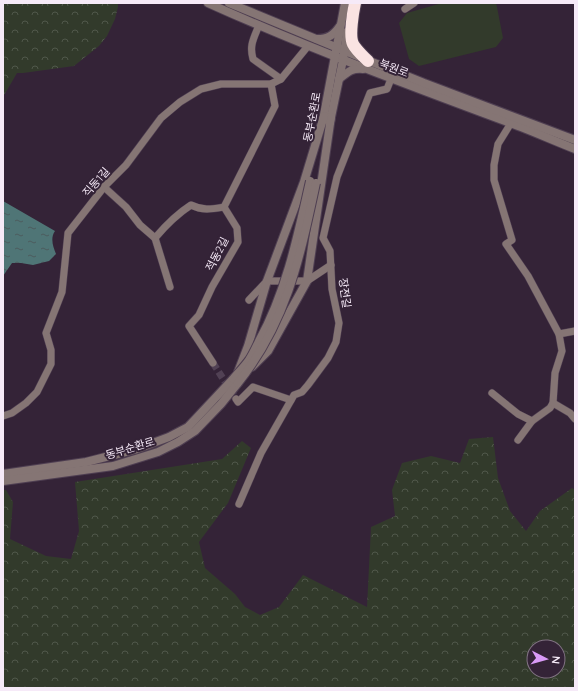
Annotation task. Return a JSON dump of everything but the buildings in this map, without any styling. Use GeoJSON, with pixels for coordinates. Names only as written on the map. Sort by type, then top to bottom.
{"type":"FeatureCollection","features":[{"type":"Feature","properties":{"kind":"highway"},"geometry":{"type":"LineString","coordinates":[[354,3],[348,21],[352,43],[367,65]]}},
{"type":"Feature","properties":{"kind":"street","name":"북원로"},"geometry":{"type":"LineString","coordinates":[[208,3],[339,59],[367,65],[424,83],[563,140],[575,149]]}},
{"type":"Feature","properties":{"kind":"street","name":"북원로"},"geometry":{"type":"LineString","coordinates":[[229,3],[341,50],[391,79],[511,123],[563,140],[575,140]]}},
{"type":"Feature","properties":{"kind":"street","name":"동부순환로"},"geometry":{"type":"LineString","coordinates":[[3,474],[86,462],[137,449],[169,437],[188,427],[237,379],[257,357],[273,330],[289,291],[304,240],[313,182],[348,21],[345,3]]}},
{"type":"Feature","properties":{"kind":"street"},"geometry":{"type":"LineString","coordinates":[[404,9],[414,3]]}},
{"type":"Feature","properties":{"kind":"street"},"geometry":{"type":"LineString","coordinates":[[263,17],[252,43],[251,51],[253,59],[281,79]]}},
{"type":"Feature","properties":{"kind":"street"},"geometry":{"type":"LineString","coordinates":[[317,39],[325,39],[331,36],[348,21]]}},
{"type":"Feature","properties":{"kind":"street"},"geometry":{"type":"LineString","coordinates":[[312,47],[326,58],[335,77],[367,65]]}},
{"type":"Feature","properties":{"kind":"street","name":"직동1길"},"geometry":{"type":"LineString","coordinates":[[3,416],[12,413],[26,403],[37,392],[51,364],[51,350],[46,333],[62,292],[68,233],[104,187],[126,165],[160,118],[180,102],[200,89],[221,84],[271,84],[281,79],[312,47]]}},
{"type":"Feature","properties":{"kind":"street","name":"장전길"},"geometry":{"type":"LineString","coordinates":[[239,504],[261,453],[291,400],[294,396],[302,392],[308,385],[328,358],[336,342],[339,324],[332,289],[330,251],[323,238],[337,177],[370,93],[387,89],[391,79]]}},
{"type":"Feature","properties":{"kind":"street"},"geometry":{"type":"LineString","coordinates":[[155,238],[182,210],[191,205],[199,209],[211,210],[224,207],[275,106],[271,84]]}},
{"type":"Feature","properties":{"kind":"street"},"geometry":{"type":"LineString","coordinates":[[237,379],[268,351],[307,281],[328,116]]}},
{"type":"Feature","properties":{"kind":"street"},"geometry":{"type":"LineString","coordinates":[[237,379],[266,281],[328,116]]}},
{"type":"Feature","properties":{"kind":"street"},"geometry":{"type":"LineString","coordinates":[[511,123],[498,144],[494,165],[494,180],[512,240],[506,244],[528,276],[560,334],[562,351],[555,373],[553,403],[550,408],[532,421],[518,440]]}},
{"type":"Feature","properties":{"kind":"street"},"geometry":{"type":"LineString","coordinates":[[104,187],[126,207],[140,225],[155,238],[170,287]]}},
{"type":"Feature","properties":{"kind":"street","name":"적동2길"},"geometry":{"type":"LineString","coordinates":[[213,363],[189,326],[199,315],[212,287],[238,242],[237,228],[224,207]]}},
{"type":"Feature","properties":{"kind":"street"},"geometry":{"type":"LineString","coordinates":[[250,300],[266,281],[307,281],[331,265]]}},
{"type":"Feature","properties":{"kind":"street"},"geometry":{"type":"LineString","coordinates":[[560,334],[575,331]]}},
{"type":"Feature","properties":{"kind":"street","name":"동부순환로"},"geometry":{"type":"LineString","coordinates":[[3,481],[113,466],[158,452],[195,431],[221,404],[237,379]]}},
{"type":"Feature","properties":{"kind":"street"},"geometry":{"type":"LineString","coordinates":[[236,399],[238,402],[253,387],[291,400]]}},
{"type":"Feature","properties":{"kind":"street"},"geometry":{"type":"LineString","coordinates":[[492,393],[518,414],[532,421]]}},
{"type":"Feature","properties":{"kind":"street"},"geometry":{"type":"LineString","coordinates":[[553,403],[570,413],[575,419]]}},
{"type":"Feature","properties":{"kind":"green space"},"geometry":{"type":"Polygon","coordinates":[[[3,3],[118,3],[118,7],[115,19],[107,36],[99,46],[74,66],[17,73],[3,97],[3,3]]]}},
{"type":"Feature","properties":{"kind":"green space"},"geometry":{"type":"Polygon","coordinates":[[[442,3],[496,3],[503,38],[496,47],[419,66],[409,59],[399,23],[407,13],[442,3]]]}},
{"type":"Feature","properties":{"kind":"green space"},"geometry":{"type":"Polygon","coordinates":[[[493,437],[498,478],[510,511],[526,531],[540,511],[572,488],[575,490],[575,688],[3,688],[3,490],[6,490],[13,502],[10,539],[46,556],[71,559],[79,531],[75,482],[222,459],[242,441],[251,448],[228,503],[199,542],[205,568],[235,594],[245,607],[260,615],[279,607],[303,575],[367,607],[371,527],[395,516],[392,490],[402,463],[431,456],[460,463],[469,439],[493,437]]]}},
{"type":"Feature","properties":{"kind":"water"},"geometry":{"type":"Polygon","coordinates":[[[3,201],[55,231],[52,240],[56,254],[49,261],[33,265],[12,263],[3,276],[3,201]]]}},
{"type":"Feature","properties":{"kind":"tunnel"},"geometry":{"type":"LineString","coordinates":[[213,363],[236,399]]}}]}
